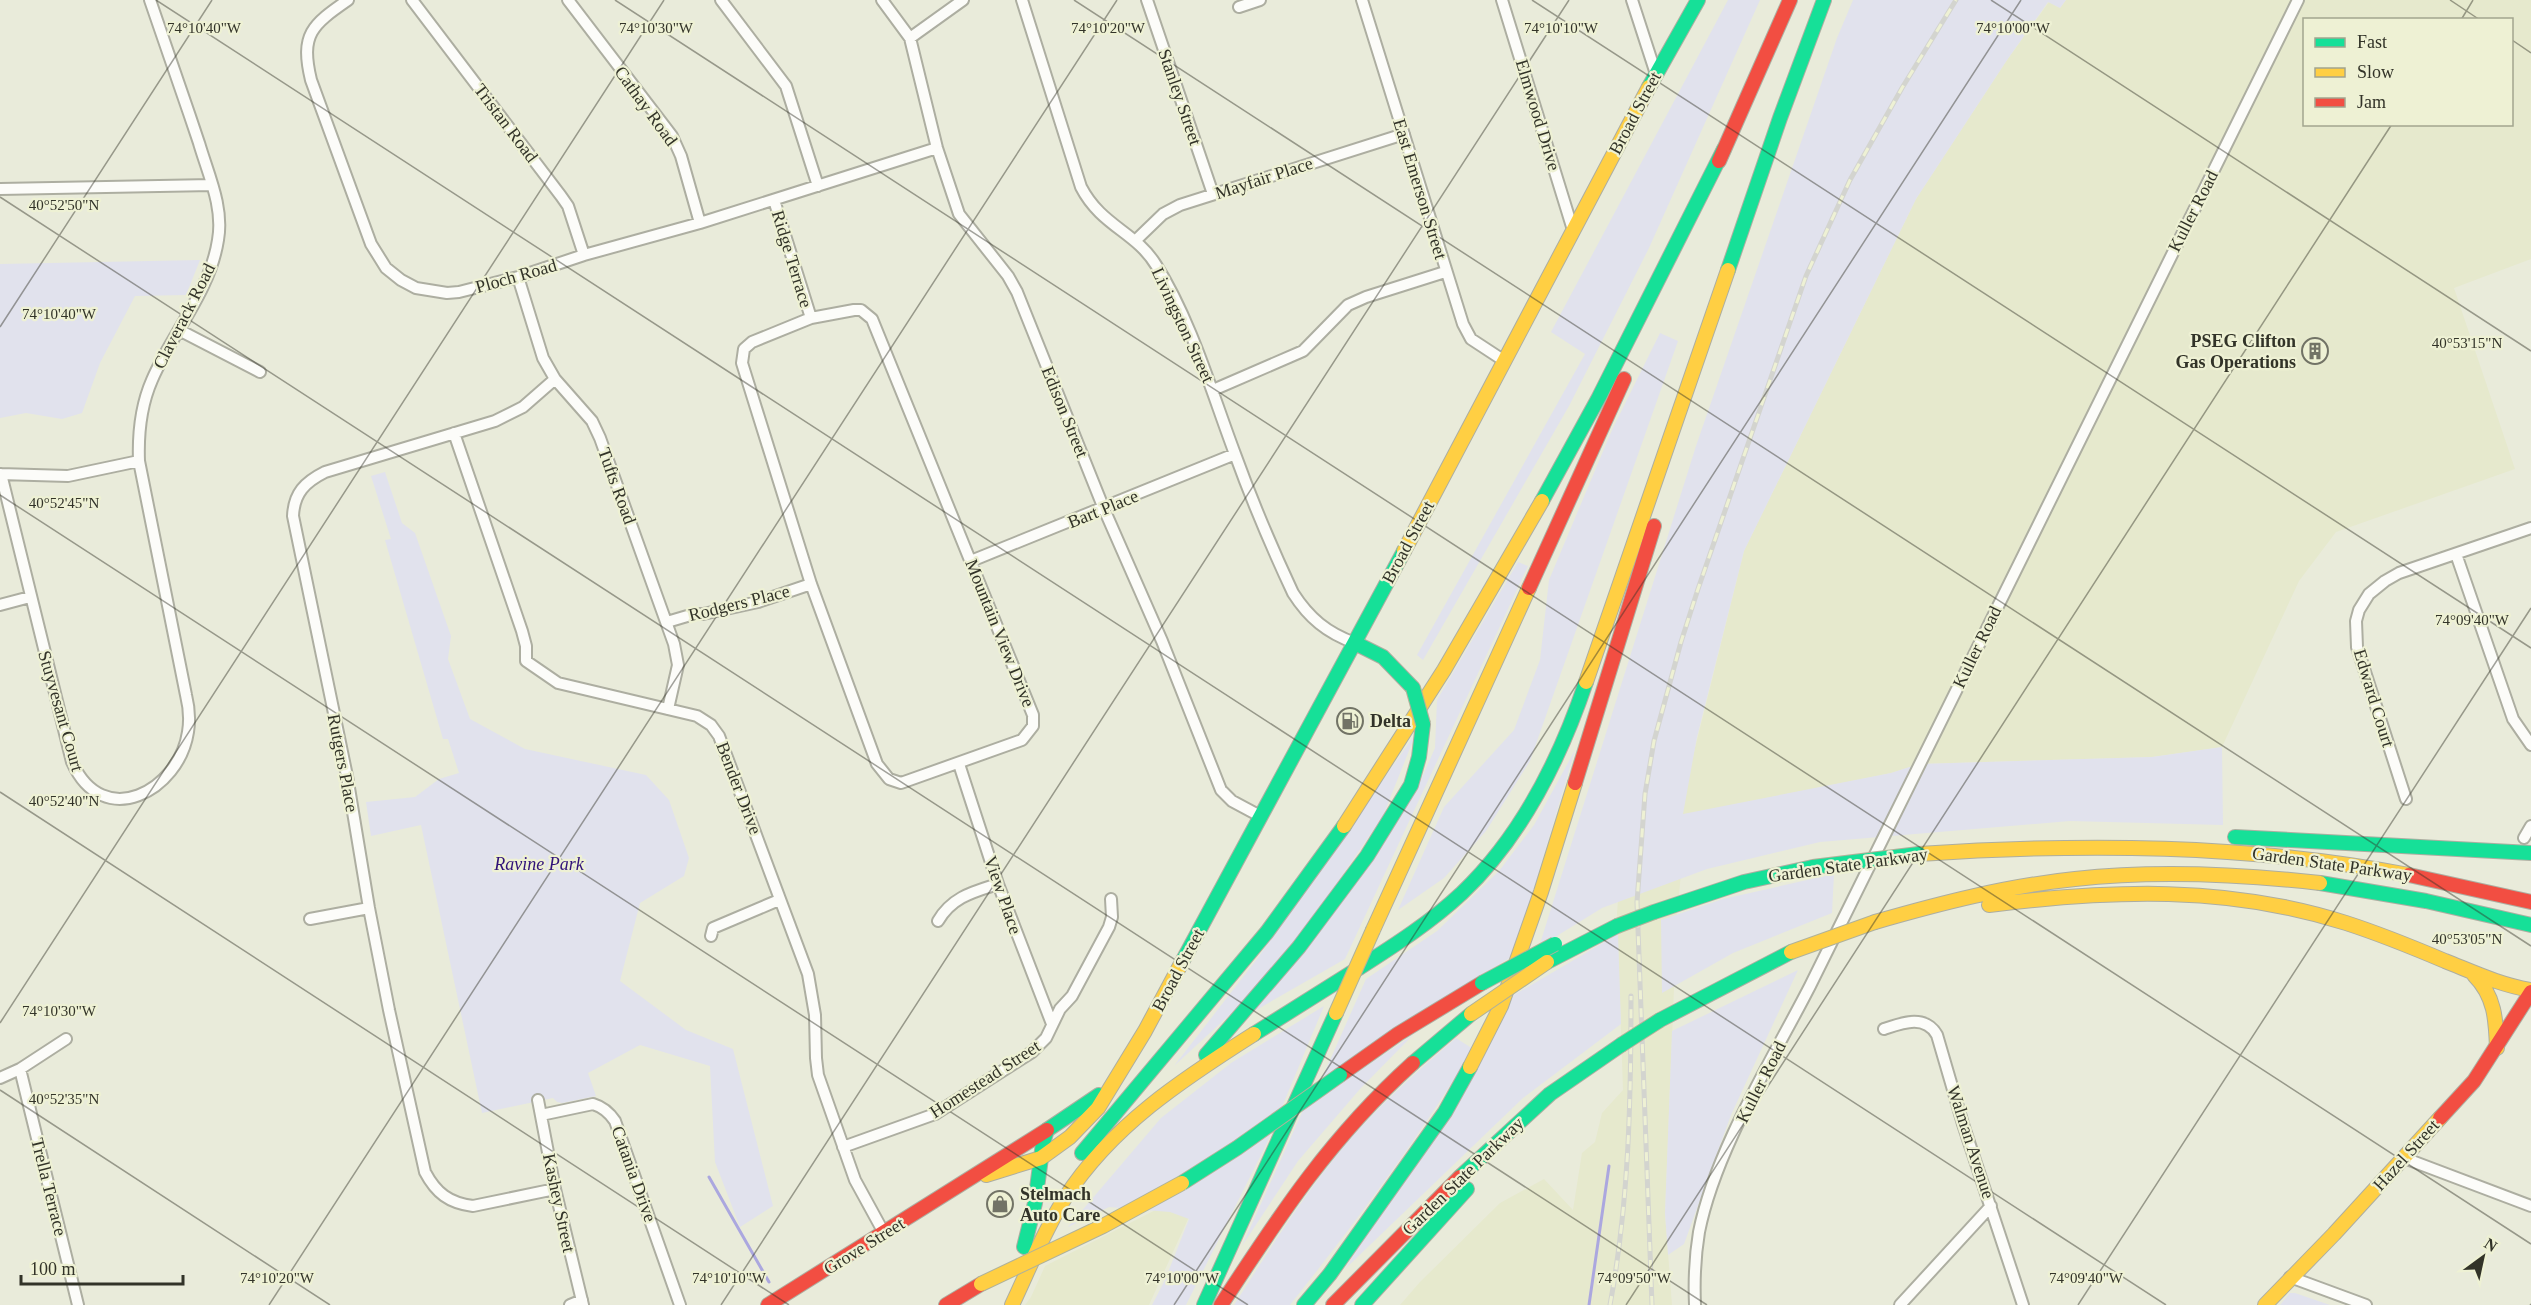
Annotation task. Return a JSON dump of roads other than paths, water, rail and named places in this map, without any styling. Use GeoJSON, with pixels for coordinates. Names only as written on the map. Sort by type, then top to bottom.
{"type":"FeatureCollection","features":[{"type":"Feature","properties":{"kind":"main road","name":"Broad Street"},"geometry":{"type":"LineString","coordinates":[[1041,1158],[1052,1152],[1080,1128],[1098,1108],[1156,1012],[1355,643],[1656,74],[1698,0]]}},
{"type":"Feature","properties":{"kind":"main road"},"geometry":{"type":"LineString","coordinates":[[1204,1305],[1582,471],[1790,0]]}},
{"type":"Feature","properties":{"kind":"main road"},"geometry":{"type":"LineString","coordinates":[[1012,1305],[1052,1219],[1087,1168],[1122,1129],[1183,1079],[1419,930],[1483,871],[1520,823],[1551,772],[1573,720],[1780,118],[1824,0]]}},
{"type":"Feature","properties":{"kind":"main road"},"geometry":{"type":"LineString","coordinates":[[996,1305],[1041,1211],[1075,1161],[1267,932],[1315,869],[1382,770],[1529,525],[1599,397],[1724,149]]}},
{"type":"Feature","properties":{"kind":"main road"},"geometry":{"type":"LineString","coordinates":[[1304,1305],[1343,1256],[1445,1112],[1501,1006],[1537,903],[1626,616],[1723,285]]}},
{"type":"Feature","properties":{"kind":"main road"},"geometry":{"type":"LineString","coordinates":[[1183,1079],[1299,947],[1367,856],[1411,785],[1419,757],[1423,723],[1413,688],[1383,657],[1355,643]]}},
{"type":"Feature","properties":{"kind":"main road"},"geometry":{"type":"LineString","coordinates":[[2078,845],[2201,837]]}},
{"type":"Feature","properties":{"kind":"main road"},"geometry":{"type":"LineString","coordinates":[[2223,837],[2531,853]]}},
{"type":"Feature","properties":{"kind":"main road","name":"Garden State Parkway"},"geometry":{"type":"LineString","coordinates":[[1221,1305],[1284,1209],[1334,1144],[1397,1076],[1471,1014],[1547,962],[1617,926],[1744,882],[1813,867],[1919,854],[2078,845],[2200,848],[2322,860],[2437,880],[2531,902]]}},
{"type":"Feature","properties":{"kind":"main road","name":"Garden State Parkway"},"geometry":{"type":"LineString","coordinates":[[1333,1305],[1483,1154],[1550,1094],[1660,1020],[1791,952],[1875,922],[1960,898],[2046,882],[2104,876],[2191,873],[2279,879],[2348,888],[2468,910],[2531,925]]}},
{"type":"Feature","properties":{"kind":"main road"},"geometry":{"type":"LineString","coordinates":[[1900,915],[2090,894],[2191,895],[2244,900],[2329,918],[2513,988],[2531,991]]}},
{"type":"Feature","properties":{"kind":"main road"},"geometry":{"type":"LineString","coordinates":[[946,1305],[981,1284],[1131,1212],[1175,1188],[1242,1145],[1398,1034],[1482,983],[1555,944],[1617,926]]}},
{"type":"Feature","properties":{"kind":"main road"},"geometry":{"type":"LineString","coordinates":[[2463,969],[2482,981],[2491,995],[2496,1014],[2497,1047]]}},
{"type":"Feature","properties":{"kind":"main road","name":"Hazel Street"},"geometry":{"type":"LineString","coordinates":[[2265,1305],[2334,1234],[2474,1081],[2531,991]]}},
{"type":"Feature","properties":{"kind":"main road","name":"Broad Street"},"geometry":{"type":"LineString","coordinates":[[1047,1130],[1081,1109],[1114,1082]]}},
{"type":"Feature","properties":{"kind":"main road"},"geometry":{"type":"LineString","coordinates":[[1362,1305],[1550,1094]]}},
{"type":"Feature","properties":{"kind":"main road"},"geometry":{"type":"LineString","coordinates":[[1024,1247],[1035,1203],[1047,1130]]}},
{"type":"Feature","properties":{"kind":"main road","name":"Grove Street"},"geometry":{"type":"LineString","coordinates":[[768,1305],[1047,1130]]}},
{"type":"Feature","properties":{"kind":"main road","name":"Grove Street"},"geometry":{"type":"LineString","coordinates":[[960,1186],[988,1174],[1041,1158]]}},
{"type":"Feature","properties":{"kind":"street","name":"Claverack Road"},"geometry":{"type":"LineString","coordinates":[[139,461],[138,441],[146,397],[152,380],[207,278],[216,249],[220,223],[212,185],[150,0]]}},
{"type":"Feature","properties":{"kind":"street","name":"Ploch Road"},"geometry":{"type":"LineString","coordinates":[[348,0],[316,26],[306,46],[310,80],[371,244],[386,268],[416,288],[447,293],[518,277],[584,255],[700,223],[937,148]]}},
{"type":"Feature","properties":{"kind":"street","name":"Tristan Road"},"geometry":{"type":"LineString","coordinates":[[412,0],[568,206],[584,255]]}},
{"type":"Feature","properties":{"kind":"street","name":"Cathay Road"},"geometry":{"type":"LineString","coordinates":[[568,0],[672,136],[681,156],[700,223]]}},
{"type":"Feature","properties":{"kind":"street"},"geometry":{"type":"LineString","coordinates":[[721,0],[786,86],[818,186]]}},
{"type":"Feature","properties":{"kind":"street","name":"Edison Street"},"geometry":{"type":"LineString","coordinates":[[882,0],[910,38],[937,148],[960,214],[1008,276],[1017,292],[1104,509],[1162,641],[1221,790],[1232,801],[1260,816]]}},
{"type":"Feature","properties":{"kind":"street"},"geometry":{"type":"LineString","coordinates":[[910,38],[963,0]]}},
{"type":"Feature","properties":{"kind":"street","name":"Livingston Street"},"geometry":{"type":"LineString","coordinates":[[1022,0],[1081,187],[1089,203],[1156,263],[1213,390],[1235,454],[1293,593],[1307,613],[1325,630],[1355,643]]}},
{"type":"Feature","properties":{"kind":"street","name":"Stanley Street"},"geometry":{"type":"LineString","coordinates":[[1148,0],[1213,194]]}},
{"type":"Feature","properties":{"kind":"street"},"geometry":{"type":"LineString","coordinates":[[1239,7],[1260,0]]}},
{"type":"Feature","properties":{"kind":"street","name":"East Emerson Street"},"geometry":{"type":"LineString","coordinates":[[1362,0],[1463,324],[1471,339],[1503,360]]}},
{"type":"Feature","properties":{"kind":"street","name":"Elmwood Drive"},"geometry":{"type":"LineString","coordinates":[[1502,0],[1573,230]]}},
{"type":"Feature","properties":{"kind":"street"},"geometry":{"type":"LineString","coordinates":[[1632,0],[1656,74]]}},
{"type":"Feature","properties":{"kind":"street","name":"Kuller Road"},"geometry":{"type":"LineString","coordinates":[[1695,1305],[1694,1280],[1699,1233],[1705,1209],[1730,1143],[2298,0]]}},
{"type":"Feature","properties":{"kind":"street","name":"Mayfair Place"},"geometry":{"type":"LineString","coordinates":[[1135,242],[1163,214],[1213,194],[1404,134]]}},
{"type":"Feature","properties":{"kind":"street"},"geometry":{"type":"LineString","coordinates":[[0,189],[212,185]]}},
{"type":"Feature","properties":{"kind":"street","name":"Ridge Terrace"},"geometry":{"type":"LineString","coordinates":[[774,200],[811,318]]}},
{"type":"Feature","properties":{"kind":"street"},"geometry":{"type":"LineString","coordinates":[[1213,390],[1303,351],[1348,305],[1445,272]]}},
{"type":"Feature","properties":{"kind":"street","name":"Tufts Road"},"geometry":{"type":"LineString","coordinates":[[518,277],[538,346],[555,379],[592,421],[600,438],[667,622],[678,665],[668,709]]}},
{"type":"Feature","properties":{"kind":"street","name":"Mountain View Drive"},"geometry":{"type":"LineString","coordinates":[[861,310],[872,319],[971,561],[1033,715],[1033,726],[1022,740],[959,764],[902,783],[889,779],[877,764],[811,584],[742,363],[744,349],[752,342],[811,318],[861,310]]}},
{"type":"Feature","properties":{"kind":"street"},"geometry":{"type":"LineString","coordinates":[[179,330],[260,372]]}},
{"type":"Feature","properties":{"kind":"street","name":"Rutgers Place"},"geometry":{"type":"LineString","coordinates":[[555,379],[510,415],[312,478],[304,485],[294,504],[294,528],[347,776],[369,908],[425,1172],[440,1195],[473,1206],[555,1189]]}},
{"type":"Feature","properties":{"kind":"street","name":"Bender Drive"},"geometry":{"type":"LineString","coordinates":[[454,433],[522,631],[526,646],[526,661],[558,682],[697,716],[711,725],[719,736],[808,974],[815,1015],[818,1075],[855,1180],[884,1233]]}},
{"type":"Feature","properties":{"kind":"street","name":"Bart Place"},"geometry":{"type":"LineString","coordinates":[[971,561],[1235,454]]}},
{"type":"Feature","properties":{"kind":"street"},"geometry":{"type":"LineString","coordinates":[[1,474],[68,476],[139,461]]}},
{"type":"Feature","properties":{"kind":"street","name":"Stuyvesant Court"},"geometry":{"type":"LineString","coordinates":[[1,474],[72,762],[82,782],[96,793],[115,800],[127,799],[149,790],[160,782],[179,756],[188,733],[189,720],[139,461]]}},
{"type":"Feature","properties":{"kind":"street","name":"Edward Court"},"geometry":{"type":"LineString","coordinates":[[2406,799],[2357,647],[2356,621],[2369,594],[2385,581],[2531,528]]}},
{"type":"Feature","properties":{"kind":"street"},"geometry":{"type":"LineString","coordinates":[[2456,554],[2513,718],[2531,745]]}},
{"type":"Feature","properties":{"kind":"street","name":"Rodgers Place"},"geometry":{"type":"LineString","coordinates":[[667,622],[694,614],[758,602],[811,584]]}},
{"type":"Feature","properties":{"kind":"street"},"geometry":{"type":"LineString","coordinates":[[0,605],[30,597]]}},
{"type":"Feature","properties":{"kind":"street","name":"View Place"},"geometry":{"type":"LineString","coordinates":[[959,764],[998,884],[1052,1024]]}},
{"type":"Feature","properties":{"kind":"street"},"geometry":{"type":"LineString","coordinates":[[2524,838],[2531,826]]}},
{"type":"Feature","properties":{"kind":"street"},"geometry":{"type":"LineString","coordinates":[[938,921],[945,908],[958,898],[998,884]]}},
{"type":"Feature","properties":{"kind":"street","name":"Homestead Street"},"geometry":{"type":"LineString","coordinates":[[843,1147],[935,1114],[1032,1052],[1046,1038],[1060,1009],[1072,996],[1109,927],[1112,916],[1111,899]]}},
{"type":"Feature","properties":{"kind":"street"},"geometry":{"type":"LineString","coordinates":[[711,936],[713,928],[779,900]]}},
{"type":"Feature","properties":{"kind":"street"},"geometry":{"type":"LineString","coordinates":[[310,919],[369,908]]}},
{"type":"Feature","properties":{"kind":"street","name":"Walman Avenue"},"geometry":{"type":"LineString","coordinates":[[1884,1029],[1917,1021],[1934,1029],[2023,1305]]}},
{"type":"Feature","properties":{"kind":"street"},"geometry":{"type":"LineString","coordinates":[[0,1078],[20,1069],[66,1039]]}},
{"type":"Feature","properties":{"kind":"street","name":"Trella Terrace"},"geometry":{"type":"LineString","coordinates":[[20,1069],[78,1305]]}},
{"type":"Feature","properties":{"kind":"street","name":"Kashey Street"},"geometry":{"type":"LineString","coordinates":[[538,1100],[555,1189],[582,1302]]}},
{"type":"Feature","properties":{"kind":"street","name":"Catania Drive"},"geometry":{"type":"LineString","coordinates":[[541,1115],[593,1104],[601,1106],[610,1113],[615,1121],[680,1305]]}},
{"type":"Feature","properties":{"kind":"street"},"geometry":{"type":"LineString","coordinates":[[2404,1158],[2531,1206]]}},
{"type":"Feature","properties":{"kind":"street"},"geometry":{"type":"LineString","coordinates":[[1900,1305],[1991,1206]]}},
{"type":"Feature","properties":{"kind":"street"},"geometry":{"type":"LineString","coordinates":[[2290,1277],[2366,1305]]}},
{"type":"Feature","properties":{"kind":"street"},"geometry":{"type":"LineString","coordinates":[[570,1305],[582,1302]]}},
{"type":"Feature","properties":{"kind":"waterway"},"geometry":{"type":"LineString","coordinates":[[1589,1305],[1609,1166]]}},
{"type":"Feature","properties":{"kind":"waterway"},"geometry":{"type":"LineString","coordinates":[[709,1177],[769,1282]]}},
{"type":"Feature","properties":{"kind":"railway"},"geometry":{"type":"LineString","coordinates":[[1652,1305],[1637,902],[1645,794],[1654,741],[1698,589],[1806,276],[1850,180],[1902,88],[1956,0]]}},
{"type":"Feature","properties":{"kind":"railway"},"geometry":{"type":"LineString","coordinates":[[1610,1305],[1621,1228],[1628,1151],[1631,996]]}},
{"type":"Feature","properties":{"kind":"place","name":"PSEG Clifton Gas Operations"},"geometry":{"type":"Point","coordinates":[2315,351]}},
{"type":"Feature","properties":{"kind":"place","name":"Delta"},"geometry":{"type":"Point","coordinates":[1350,721]}},
{"type":"Feature","properties":{"kind":"place","name":"Stelmach Auto Care"},"geometry":{"type":"Point","coordinates":[1000,1204]}},
{"type":"Feature","properties":{"kind":"park label","name":"Ravine Park"},"geometry":{"type":"Point","coordinates":[539,864]}}]}
